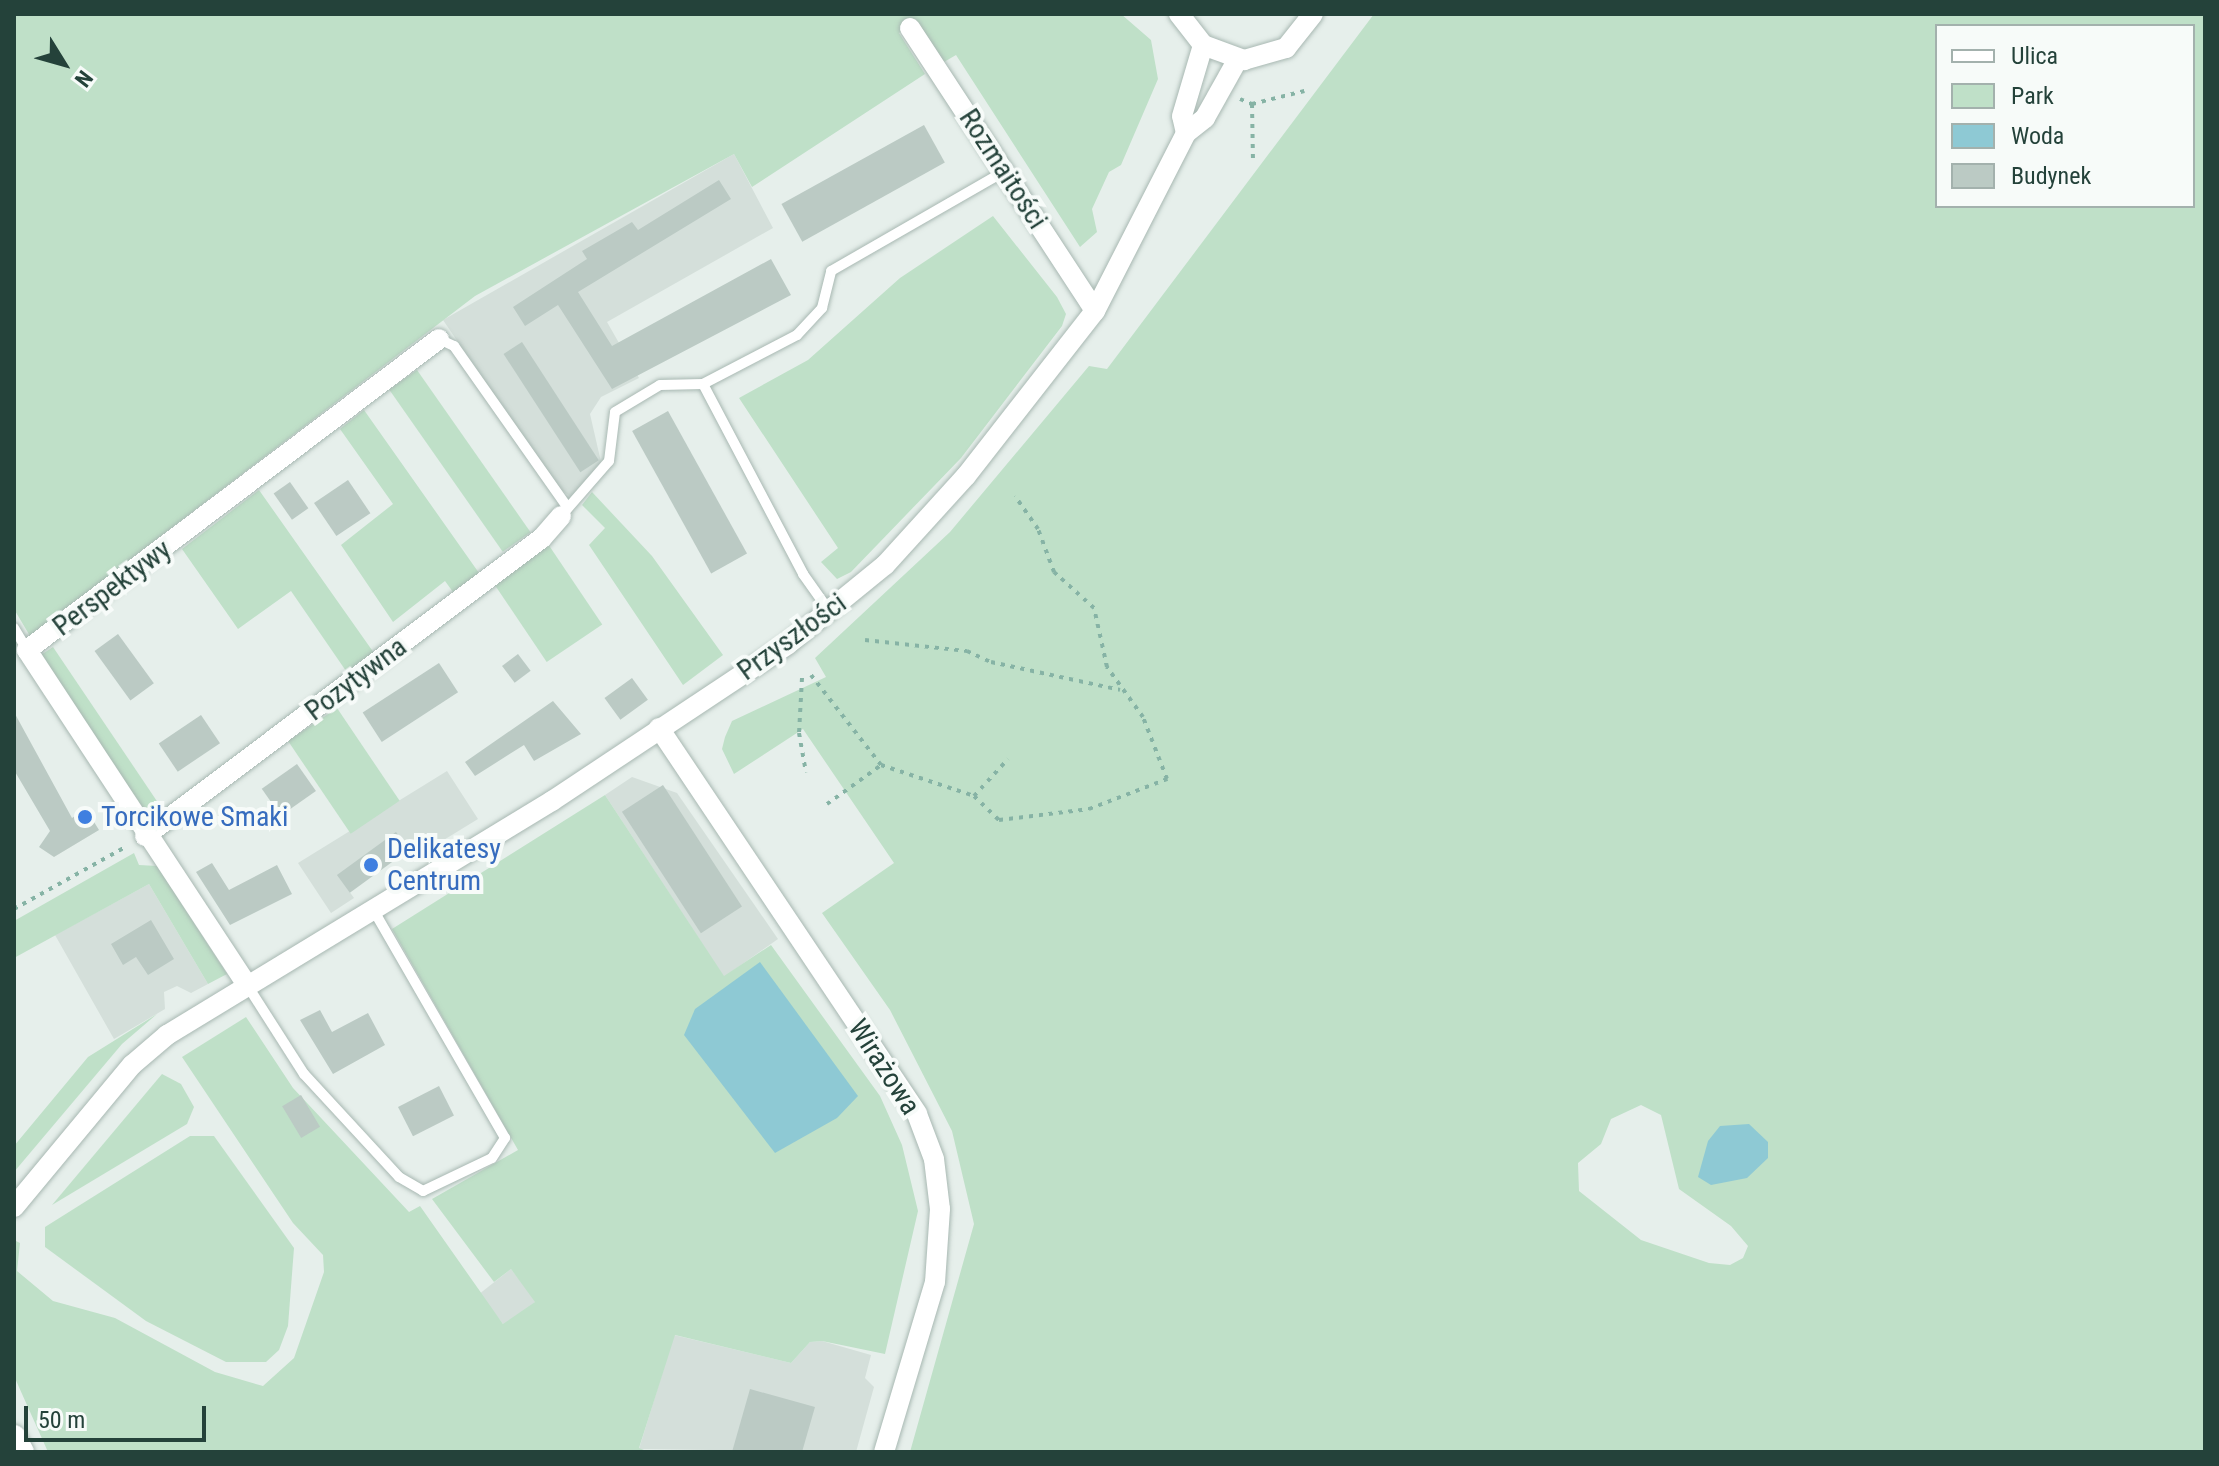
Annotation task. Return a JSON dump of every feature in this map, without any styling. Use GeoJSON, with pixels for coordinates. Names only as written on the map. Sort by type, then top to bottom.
{"type":"FeatureCollection","features":[{"type":"Feature","properties":{"kind":"street"},"geometry":{"type":"LineString","coordinates":[[1179,14],[1203,45],[1238,59],[1286,48],[1313,14]]}},
{"type":"Feature","properties":{"kind":"street","name":"Rozmaitości"},"geometry":{"type":"LineString","coordinates":[[910,28],[1095,311]]}},
{"type":"Feature","properties":{"kind":"street","name":"Przyszłości"},"geometry":{"type":"LineString","coordinates":[[1186,133],[1182,116],[1203,45]]}},
{"type":"Feature","properties":{"kind":"street","name":"Przyszłości"},"geometry":{"type":"LineString","coordinates":[[14,1207],[132,1065],[191,1018],[374,911],[659,728],[830,612],[917,533],[1095,311],[1186,133],[1205,118],[1238,59]]}},
{"type":"Feature","properties":{"kind":"street","name":"Perspektywy"},"geometry":{"type":"LineString","coordinates":[[247,985],[145,836],[27,650],[439,339]]}},
{"type":"Feature","properties":{"kind":"street","name":"Pozytywna"},"geometry":{"type":"LineString","coordinates":[[145,836],[542,538],[565,512]]}},
{"type":"Feature","properties":{"kind":"street","name":"Wirażowa"},"geometry":{"type":"LineString","coordinates":[[659,728],[917,1114],[934,1159],[940,1209],[935,1282],[884,1452]]}},
{"type":"Feature","properties":{"kind":"street"},"geometry":{"type":"LineString","coordinates":[[14,1437],[22,1452]]}},
{"type":"Feature","properties":{"kind":"lane"},"geometry":{"type":"LineString","coordinates":[[439,339],[454,346],[565,512],[609,461],[615,412],[660,385],[703,384],[815,321],[827,279],[840,265],[1005,171]]}},
{"type":"Feature","properties":{"kind":"lane"},"geometry":{"type":"LineString","coordinates":[[703,384],[803,574],[830,612]]}},
{"type":"Feature","properties":{"kind":"lane"},"geometry":{"type":"LineString","coordinates":[[14,628],[27,650]]}},
{"type":"Feature","properties":{"kind":"lane"},"geometry":{"type":"LineString","coordinates":[[247,985],[304,1074],[399,1177],[423,1191],[492,1158],[505,1138],[374,911]]}},
{"type":"Feature","properties":{"kind":"path"},"geometry":{"type":"LineString","coordinates":[[1227,93],[1252,104],[1304,91]]}},
{"type":"Feature","properties":{"kind":"path"},"geometry":{"type":"LineString","coordinates":[[1252,104],[1253,160]]}},
{"type":"Feature","properties":{"kind":"path"},"geometry":{"type":"LineString","coordinates":[[811,675],[881,765],[974,796],[999,820],[1089,809],[1167,779],[1143,717],[1120,690],[1107,667],[1094,608],[1054,572],[1038,529],[1015,496]]}},
{"type":"Feature","properties":{"kind":"path"},"geometry":{"type":"LineString","coordinates":[[865,640],[967,651],[991,662],[1120,690]]}},
{"type":"Feature","properties":{"kind":"path"},"geometry":{"type":"LineString","coordinates":[[802,678],[799,733],[806,772]]}},
{"type":"Feature","properties":{"kind":"path"},"geometry":{"type":"LineString","coordinates":[[974,796],[1008,759]]}},
{"type":"Feature","properties":{"kind":"path"},"geometry":{"type":"LineString","coordinates":[[827,804],[881,765]]}},
{"type":"Feature","properties":{"kind":"path"},"geometry":{"type":"LineString","coordinates":[[14,909],[145,836]]}},
{"type":"Feature","properties":{"kind":"shaded area"},"geometry":{"type":"Polygon","coordinates":[[[734,154],[773,228],[607,322],[639,378],[601,397],[590,414],[601,462],[571,497],[555,485],[443,320],[734,154]]]}},
{"type":"Feature","properties":{"kind":"shaded area"},"geometry":{"type":"Polygon","coordinates":[[[447,771],[478,819],[429,849],[409,850],[349,891],[354,898],[331,913],[298,863],[447,771]]]}},
{"type":"Feature","properties":{"kind":"shaded area"},"geometry":{"type":"Polygon","coordinates":[[[632,777],[677,793],[778,939],[724,977],[605,795],[632,777]]]}},
{"type":"Feature","properties":{"kind":"shaded area"},"geometry":{"type":"Polygon","coordinates":[[[149,884],[208,984],[191,993],[177,986],[164,992],[165,1009],[114,1039],[55,935],[149,884]]]}},
{"type":"Feature","properties":{"kind":"shaded area"},"geometry":{"type":"Polygon","coordinates":[[[511,1269],[536,1301],[505,1326],[479,1294],[511,1269]]]}},
{"type":"Feature","properties":{"kind":"shaded area"},"geometry":{"type":"Polygon","coordinates":[[[674,1335],[791,1363],[810,1342],[822,1341],[871,1355],[865,1378],[874,1387],[856,1452],[639,1449],[674,1335]]]}},
{"type":"Feature","properties":{"kind":"green space"},"geometry":{"type":"Polygon","coordinates":[[[14,14],[1121,14],[1151,40],[1158,79],[1121,165],[1109,172],[1092,209],[1097,232],[1080,247],[956,55],[944,62],[917,21],[899,33],[925,74],[752,187],[734,154],[475,296],[30,636],[14,609],[14,14]]]}},
{"type":"Feature","properties":{"kind":"green space"},"geometry":{"type":"Polygon","coordinates":[[[1374,14],[2205,14],[2205,1452],[910,1452],[974,1224],[952,1131],[890,1010],[822,913],[894,863],[803,729],[734,774],[722,749],[732,721],[826,677],[815,658],[950,532],[1089,366],[1107,369],[1374,14]],[[1641,1105],[1611,1119],[1601,1144],[1578,1163],[1579,1191],[1641,1240],[1709,1263],[1730,1265],[1743,1258],[1748,1246],[1731,1226],[1679,1189],[1661,1115],[1641,1105]]]}},
{"type":"Feature","properties":{"kind":"green space"},"geometry":{"type":"Polygon","coordinates":[[[993,216],[1057,297],[1066,314],[1062,326],[961,458],[851,572],[837,579],[821,562],[838,548],[739,398],[808,360],[900,278],[993,216]]]}},
{"type":"Feature","properties":{"kind":"green space"},"geometry":{"type":"Polygon","coordinates":[[[417,370],[531,532],[503,552],[389,390],[417,370]]]}},
{"type":"Feature","properties":{"kind":"green space"},"geometry":{"type":"Polygon","coordinates":[[[364,410],[479,573],[453,592],[445,581],[393,622],[341,545],[393,504],[340,429],[364,410]]]}},
{"type":"Feature","properties":{"kind":"green space"},"geometry":{"type":"Polygon","coordinates":[[[259,490],[374,653],[354,669],[346,671],[291,591],[238,629],[182,549],[259,490]]]}},
{"type":"Feature","properties":{"kind":"green space"},"geometry":{"type":"Polygon","coordinates":[[[592,492],[652,556],[723,655],[683,685],[589,545],[605,528],[582,505],[592,492]]]}},
{"type":"Feature","properties":{"kind":"green space"},"geometry":{"type":"Polygon","coordinates":[[[548,544],[602,624],[547,662],[492,581],[548,544]]]}},
{"type":"Feature","properties":{"kind":"green space"},"geometry":{"type":"Polygon","coordinates":[[[53,647],[164,811],[148,822],[37,658],[53,647]]]}},
{"type":"Feature","properties":{"kind":"green space"},"geometry":{"type":"Polygon","coordinates":[[[337,708],[400,801],[351,834],[288,741],[337,708]]]}},
{"type":"Feature","properties":{"kind":"green space"},"geometry":{"type":"Polygon","coordinates":[[[605,795],[724,976],[771,945],[880,1096],[902,1145],[918,1211],[885,1354],[822,1341],[810,1342],[791,1363],[675,1335],[639,1448],[649,1452],[48,1452],[14,1376],[14,1240],[20,1243],[17,1271],[53,1301],[115,1318],[215,1372],[263,1386],[294,1358],[324,1272],[323,1255],[293,1223],[182,1057],[246,1017],[293,1088],[409,1212],[420,1206],[503,1324],[535,1302],[511,1269],[494,1282],[432,1199],[518,1150],[392,929],[605,795]]]}},
{"type":"Feature","properties":{"kind":"green space"},"geometry":{"type":"Polygon","coordinates":[[[134,853],[139,865],[157,866],[227,974],[208,984],[149,884],[14,958],[14,921],[134,853]]]}},
{"type":"Feature","properties":{"kind":"green space"},"geometry":{"type":"Polygon","coordinates":[[[157,1014],[122,1044],[14,1172],[14,1146],[88,1057],[157,1014]]]}},
{"type":"Feature","properties":{"kind":"green space"},"geometry":{"type":"Polygon","coordinates":[[[162,1074],[181,1084],[194,1107],[187,1124],[52,1205],[162,1074]]]}},
{"type":"Feature","properties":{"kind":"green space"},"geometry":{"type":"Polygon","coordinates":[[[190,1136],[214,1136],[294,1248],[288,1326],[279,1350],[266,1362],[226,1362],[146,1321],[45,1247],[45,1227],[190,1136]]]}},
{"type":"Feature","properties":{"kind":"water"},"geometry":{"type":"Polygon","coordinates":[[[760,962],[858,1096],[837,1118],[775,1153],[684,1035],[695,1009],[760,962]]]}},
{"type":"Feature","properties":{"kind":"water"},"geometry":{"type":"Polygon","coordinates":[[[1749,1124],[1768,1142],[1768,1158],[1747,1178],[1711,1185],[1698,1177],[1708,1141],[1720,1126],[1749,1124]]]}},
{"type":"Feature","properties":{"kind":"building"},"geometry":{"type":"Polygon","coordinates":[[[924,125],[945,163],[802,242],[781,204],[924,125]]]}},
{"type":"Feature","properties":{"kind":"building"},"geometry":{"type":"Polygon","coordinates":[[[719,180],[731,199],[578,292],[612,346],[771,259],[791,295],[612,389],[558,305],[525,326],[513,307],[587,259],[582,251],[632,222],[638,230],[719,180]]]}},
{"type":"Feature","properties":{"kind":"building"},"geometry":{"type":"Polygon","coordinates":[[[522,342],[599,460],[580,472],[504,354],[522,342]]]}},
{"type":"Feature","properties":{"kind":"building"},"geometry":{"type":"Polygon","coordinates":[[[668,411],[747,554],[711,573],[632,431],[668,411]]]}},
{"type":"Feature","properties":{"kind":"building"},"geometry":{"type":"Polygon","coordinates":[[[348,480],[370,513],[336,536],[314,503],[348,480]]]}},
{"type":"Feature","properties":{"kind":"building"},"geometry":{"type":"Polygon","coordinates":[[[290,482],[308,508],[292,520],[274,493],[290,482]]]}},
{"type":"Feature","properties":{"kind":"building"},"geometry":{"type":"Polygon","coordinates":[[[118,634],[154,683],[130,700],[95,651],[118,634]]]}},
{"type":"Feature","properties":{"kind":"building"},"geometry":{"type":"Polygon","coordinates":[[[518,654],[531,671],[515,683],[502,666],[518,654]]]}},
{"type":"Feature","properties":{"kind":"building"},"geometry":{"type":"Polygon","coordinates":[[[439,663],[458,692],[382,742],[363,713],[439,663]]]}},
{"type":"Feature","properties":{"kind":"building"},"geometry":{"type":"Polygon","coordinates":[[[632,678],[648,700],[620,720],[604,698],[632,678]]]}},
{"type":"Feature","properties":{"kind":"building"},"geometry":{"type":"Polygon","coordinates":[[[553,701],[581,734],[534,761],[524,745],[475,776],[465,762],[553,701]]]}},
{"type":"Feature","properties":{"kind":"building"},"geometry":{"type":"Polygon","coordinates":[[[14,712],[72,818],[86,809],[99,830],[54,857],[39,847],[50,831],[14,770],[14,712]]]}},
{"type":"Feature","properties":{"kind":"building"},"geometry":{"type":"Polygon","coordinates":[[[201,715],[220,743],[178,772],[159,744],[201,715]]]}},
{"type":"Feature","properties":{"kind":"building"},"geometry":{"type":"Polygon","coordinates":[[[297,764],[316,791],[281,816],[262,789],[297,764]]]}},
{"type":"Feature","properties":{"kind":"building"},"geometry":{"type":"Polygon","coordinates":[[[663,785],[742,907],[701,933],[622,812],[663,785]]]}},
{"type":"Feature","properties":{"kind":"building"},"geometry":{"type":"Polygon","coordinates":[[[396,832],[409,850],[350,893],[337,875],[396,832]]]}},
{"type":"Feature","properties":{"kind":"building"},"geometry":{"type":"Polygon","coordinates":[[[212,863],[229,890],[277,865],[292,894],[230,925],[196,872],[212,863]]]}},
{"type":"Feature","properties":{"kind":"building"},"geometry":{"type":"Polygon","coordinates":[[[151,920],[174,959],[148,975],[136,957],[123,965],[111,944],[151,920]]]}},
{"type":"Feature","properties":{"kind":"building"},"geometry":{"type":"Polygon","coordinates":[[[320,1010],[332,1032],[368,1013],[385,1045],[333,1074],[300,1020],[320,1010]]]}},
{"type":"Feature","properties":{"kind":"building"},"geometry":{"type":"Polygon","coordinates":[[[439,1086],[454,1115],[413,1136],[398,1107],[439,1086]]]}},
{"type":"Feature","properties":{"kind":"building"},"geometry":{"type":"Polygon","coordinates":[[[301,1095],[320,1127],[301,1138],[282,1106],[301,1095]]]}},
{"type":"Feature","properties":{"kind":"building"},"geometry":{"type":"Polygon","coordinates":[[[750,1389],[815,1407],[802,1452],[732,1452],[750,1389]]]}},
{"type":"Feature","properties":{"kind":"place","name":"Torcikowe Smaki"},"geometry":{"type":"Point","coordinates":[85,817]}},
{"type":"Feature","properties":{"kind":"place","name":"Delikatesy Centrum"},"geometry":{"type":"Point","coordinates":[371,865]}}]}
